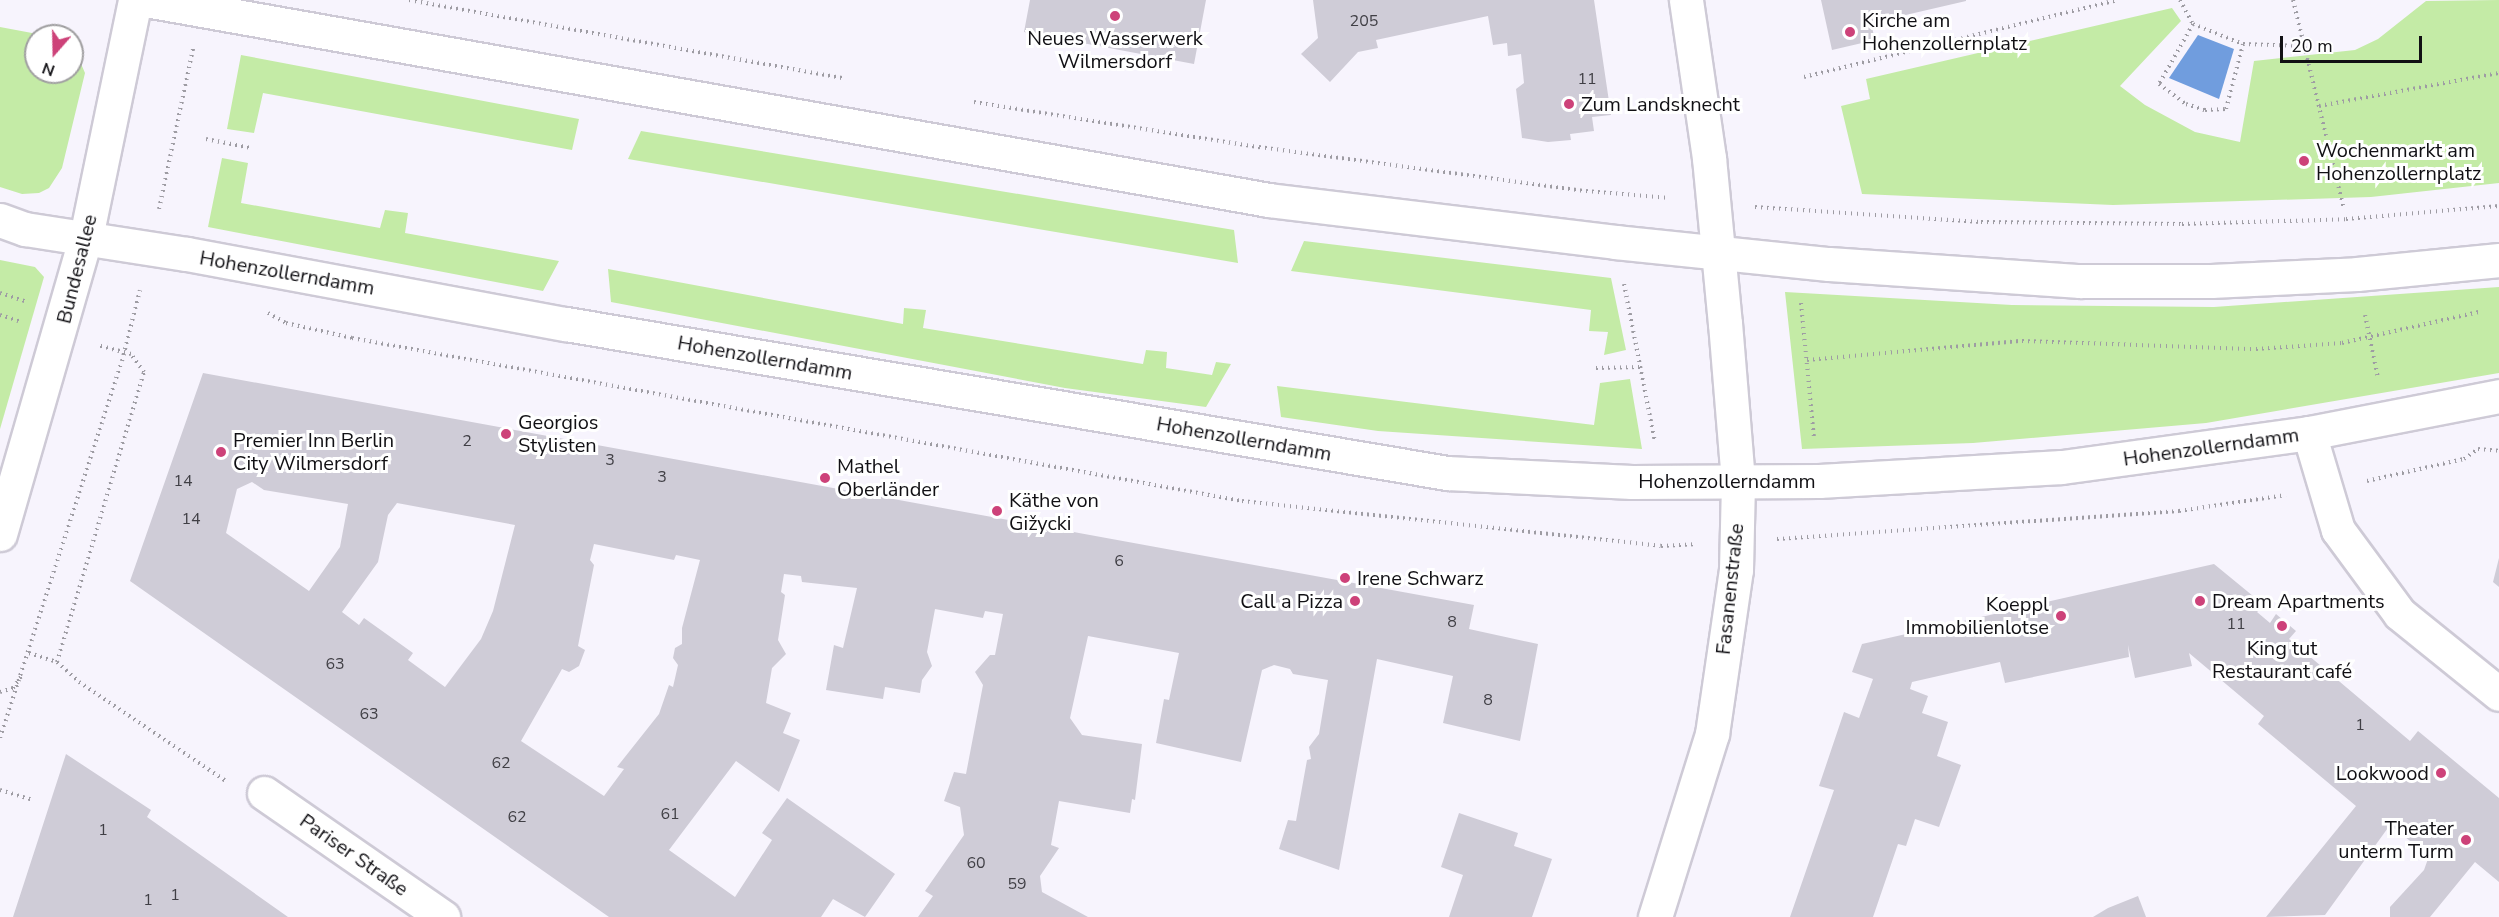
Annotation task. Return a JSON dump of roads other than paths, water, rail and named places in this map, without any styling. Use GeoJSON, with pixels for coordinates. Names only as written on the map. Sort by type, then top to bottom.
{"type":"FeatureCollection","features":[{"type":"Feature","properties":{"kind":"main road","name":"Bundesallee"},"geometry":{"type":"LineString","coordinates":[[0,534],[86,237],[135,0]]}},
{"type":"Feature","properties":{"kind":"main road"},"geometry":{"type":"LineString","coordinates":[[146,0],[1269,200],[1718,252],[1829,264],[2080,281],[2211,281],[2319,276],[2499,260]]}},
{"type":"Feature","properties":{"kind":"main road","name":"Fasanenstraße"},"geometry":{"type":"LineString","coordinates":[[1655,917],[1712,734],[1734,591],[1738,481],[1718,252],[1686,0]]}},
{"type":"Feature","properties":{"kind":"main road","name":"Hohenzollerndamm"},"geometry":{"type":"LineString","coordinates":[[0,220],[25,229],[86,237],[578,326],[1447,473],[1632,482],[1819,481],[2062,467],[2309,433],[2499,396]]}},
{"type":"Feature","properties":{"kind":"main road"},"geometry":{"type":"LineString","coordinates":[[2309,433],[2338,530],[2400,614],[2499,694]]}},
{"type":"Feature","properties":{"kind":"main road","name":"Pariser Straße"},"geometry":{"type":"LineString","coordinates":[[264,793],[443,917]]}},
{"type":"Feature","properties":{"kind":"water"},"geometry":{"type":"Polygon","coordinates":[[[2198,35],[2234,49],[2219,99],[2169,78],[2198,35]]]}},
{"type":"Feature","properties":{"kind":"place","name":"Neues Wasserwerk Wilmersdorf"},"geometry":{"type":"Point","coordinates":[1115,16]}},
{"type":"Feature","properties":{"kind":"place","name":"Kirche am Hohenzollernplatz"},"geometry":{"type":"Point","coordinates":[1850,32]}},
{"type":"Feature","properties":{"kind":"place","name":"Zum Landsknecht"},"geometry":{"type":"Point","coordinates":[1569,104]}},
{"type":"Feature","properties":{"kind":"place","name":"Wochenmarkt am Hohenzollernplatz"},"geometry":{"type":"Point","coordinates":[2304,161]}},
{"type":"Feature","properties":{"kind":"place","name":"Georgios Stylisten"},"geometry":{"type":"Point","coordinates":[506,434]}},
{"type":"Feature","properties":{"kind":"place","name":"Premier Inn Berlin City Wilmersdorf"},"geometry":{"type":"Point","coordinates":[221,452]}},
{"type":"Feature","properties":{"kind":"place","name":"Mathel Oberländer"},"geometry":{"type":"Point","coordinates":[825,478]}},
{"type":"Feature","properties":{"kind":"place","name":"Käthe von Gižycki"},"geometry":{"type":"Point","coordinates":[997,511]}},
{"type":"Feature","properties":{"kind":"place","name":"Irene Schwarz"},"geometry":{"type":"Point","coordinates":[1345,578]}},
{"type":"Feature","properties":{"kind":"place","name":"Call a Pizza"},"geometry":{"type":"Point","coordinates":[1355,601]}},
{"type":"Feature","properties":{"kind":"place","name":"Dream Apartments"},"geometry":{"type":"Point","coordinates":[2200,601]}},
{"type":"Feature","properties":{"kind":"place","name":"Koeppl Immobilienlotse"},"geometry":{"type":"Point","coordinates":[2061,616]}},
{"type":"Feature","properties":{"kind":"place","name":"King tut Restaurant café"},"geometry":{"type":"Point","coordinates":[2282,626]}},
{"type":"Feature","properties":{"kind":"place","name":"Lookwood"},"geometry":{"type":"Point","coordinates":[2441,773]}},
{"type":"Feature","properties":{"kind":"place","name":"Theater unterm Turm"},"geometry":{"type":"Point","coordinates":[2466,840]}}]}
